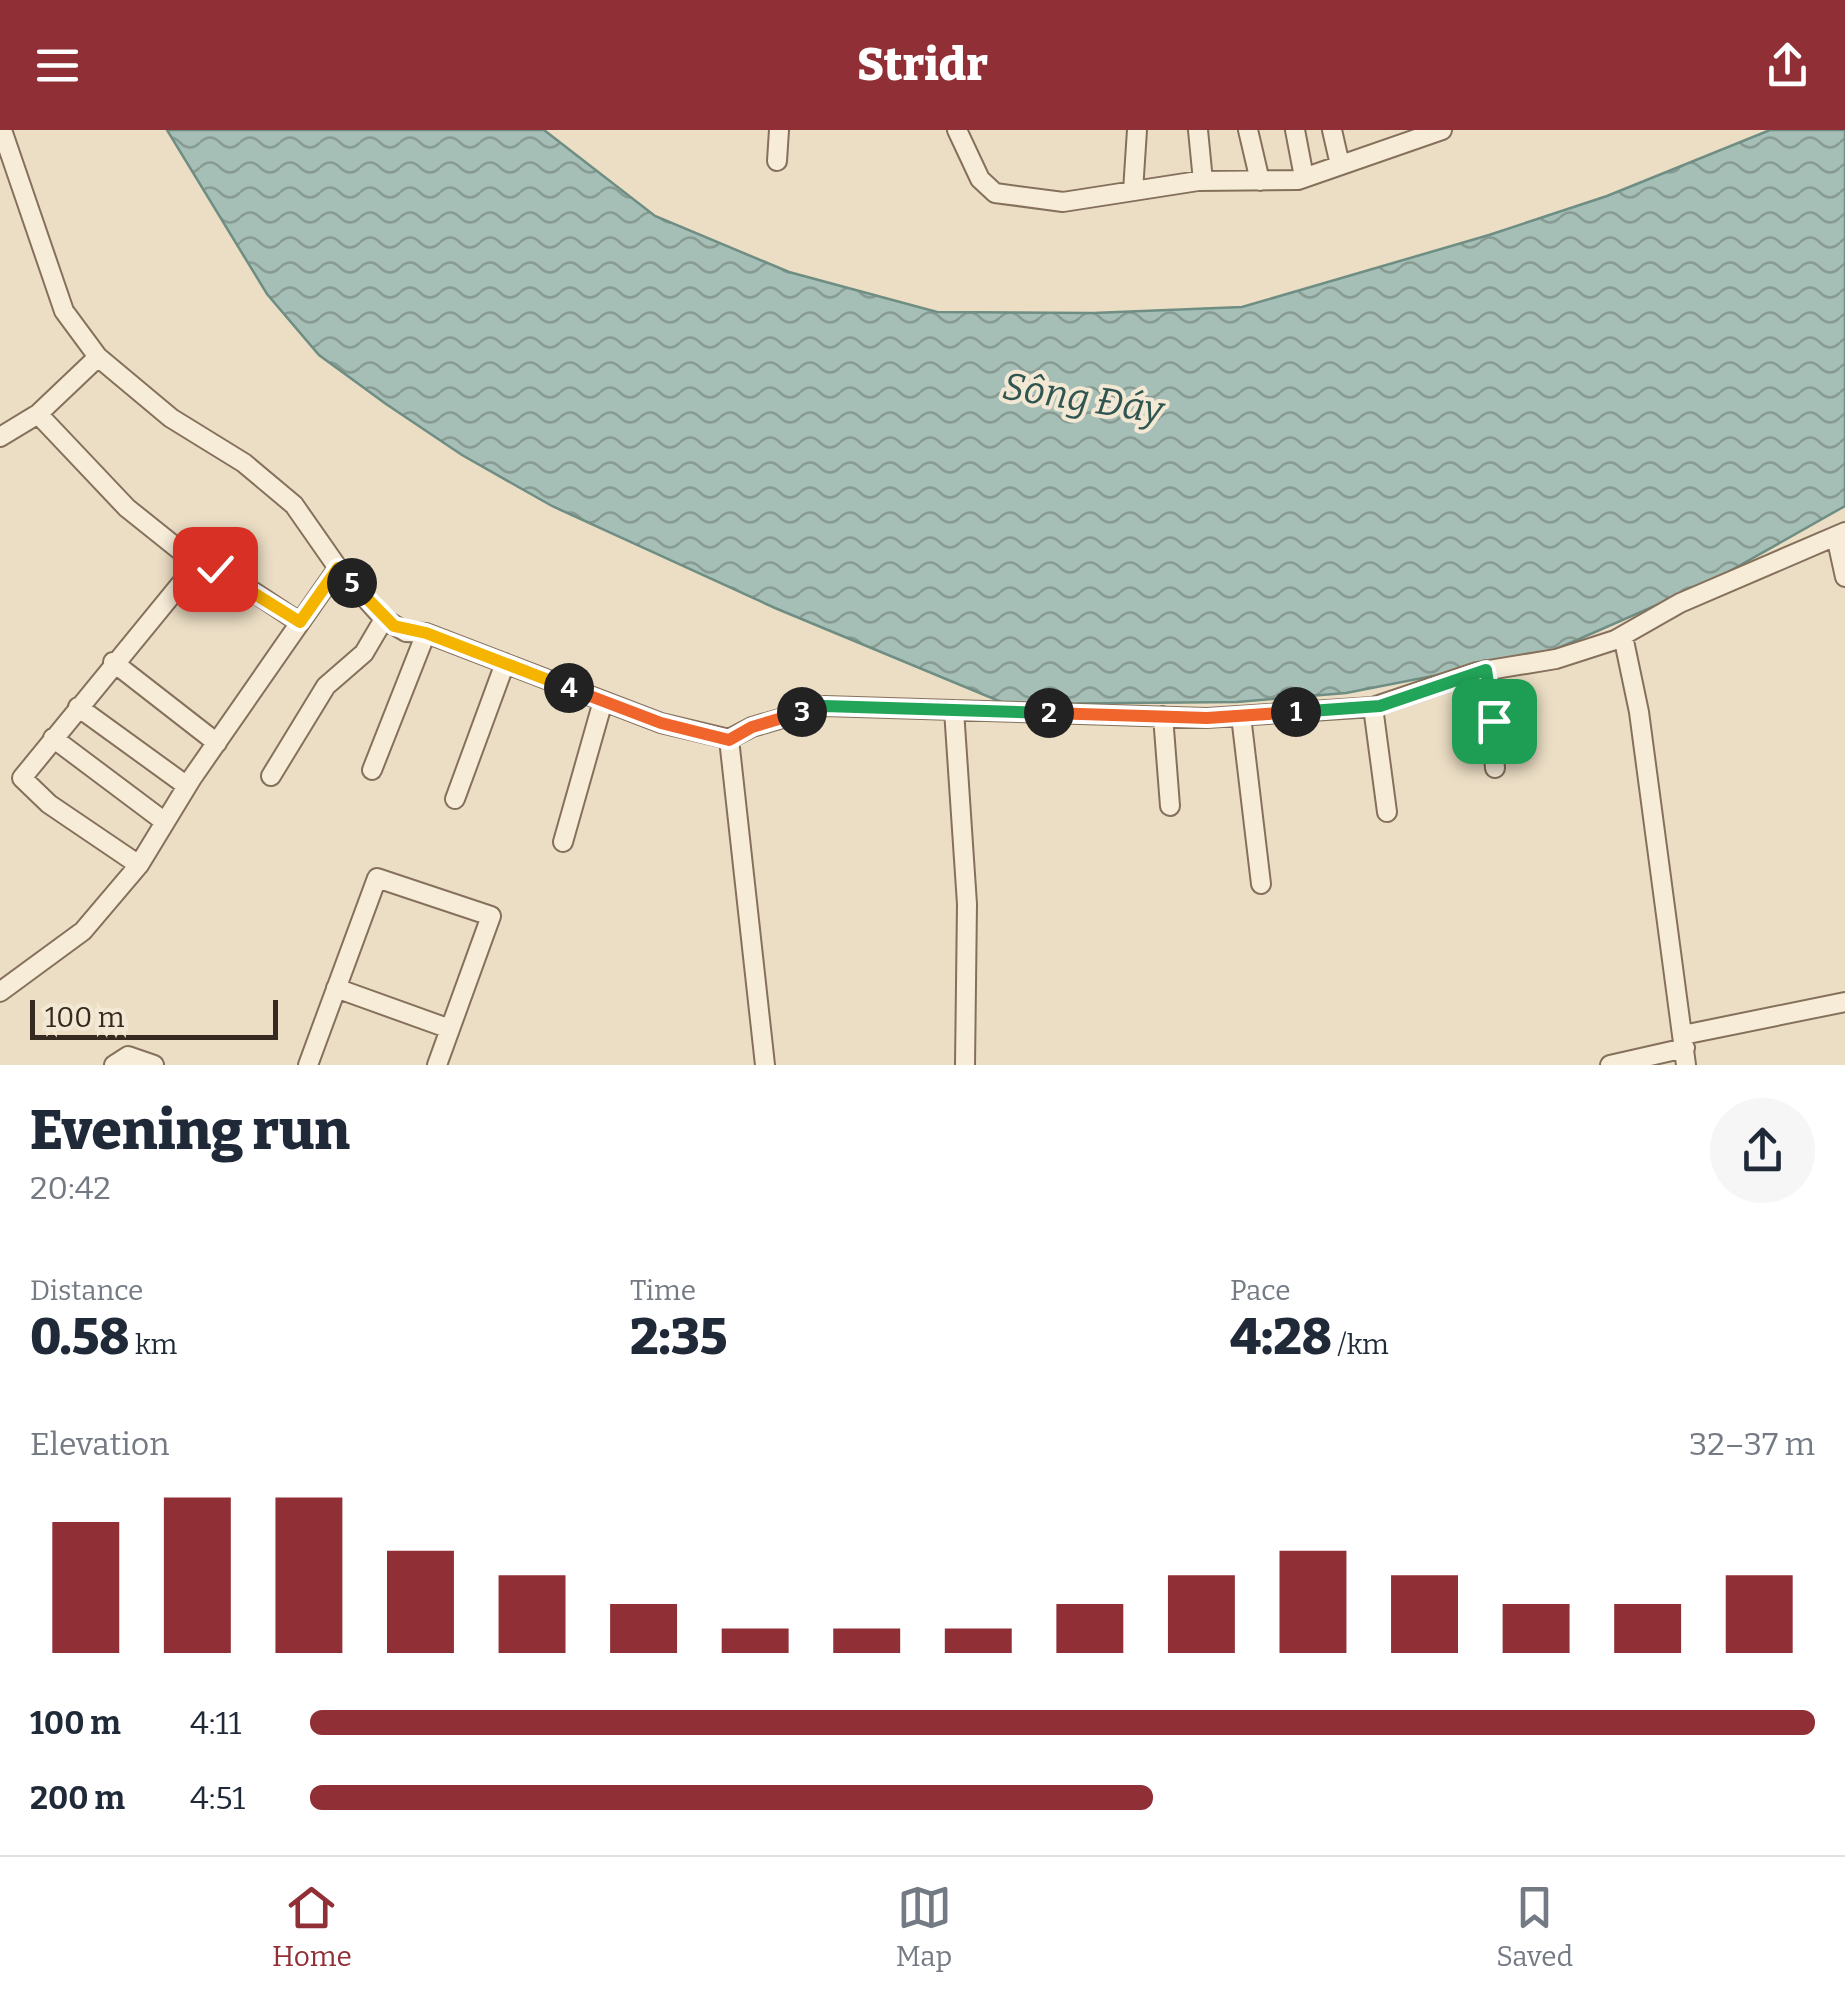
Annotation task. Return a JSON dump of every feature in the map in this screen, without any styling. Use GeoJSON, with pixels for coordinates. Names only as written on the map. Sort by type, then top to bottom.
{"type":"FeatureCollection","features":[{"type":"Feature","properties":{"kind":"street"},"geometry":{"type":"LineString","coordinates":[[2,130],[64,310],[98,357],[171,418],[244,463],[294,505],[338,568],[384,619],[406,632],[426,633],[661,723],[729,740],[752,727],[833,706],[1163,716],[1242,716],[1373,707],[1486,670],[1556,659],[1623,636],[1680,604],[1841,534],[1845,576]]}},
{"type":"Feature","properties":{"kind":"street"},"geometry":{"type":"LineString","coordinates":[[777,162],[780,130]]}},
{"type":"Feature","properties":{"kind":"street"},"geometry":{"type":"LineString","coordinates":[[957,130],[980,179],[995,193],[1063,202],[1203,180],[1304,177],[1442,130]]}},
{"type":"Feature","properties":{"kind":"street"},"geometry":{"type":"LineString","coordinates":[[1133,191],[1137,130]]}},
{"type":"Feature","properties":{"kind":"street"},"geometry":{"type":"LineString","coordinates":[[1198,130],[1203,180]]}},
{"type":"Feature","properties":{"kind":"street"},"geometry":{"type":"LineString","coordinates":[[1248,130],[1260,180]]}},
{"type":"Feature","properties":{"kind":"street"},"geometry":{"type":"LineString","coordinates":[[1295,130],[1304,177]]}},
{"type":"Feature","properties":{"kind":"street"},"geometry":{"type":"LineString","coordinates":[[1332,130],[1340,165]]}},
{"type":"Feature","properties":{"kind":"street"},"geometry":{"type":"LineString","coordinates":[[0,437],[38,414],[98,357]]}},
{"type":"Feature","properties":{"kind":"street"},"geometry":{"type":"LineString","coordinates":[[38,414],[127,508],[197,564],[231,577],[300,622]]}},
{"type":"Feature","properties":{"kind":"street"},"geometry":{"type":"LineString","coordinates":[[139,865],[49,804],[22,778],[197,564]]}},
{"type":"Feature","properties":{"kind":"street"},"geometry":{"type":"LineString","coordinates":[[0,992],[83,931],[139,865],[187,786],[338,568]]}},
{"type":"Feature","properties":{"kind":"street"},"geometry":{"type":"LineString","coordinates":[[271,776],[326,686],[364,653],[384,619]]}},
{"type":"Feature","properties":{"kind":"street"},"geometry":{"type":"LineString","coordinates":[[372,770],[426,633]]}},
{"type":"Feature","properties":{"kind":"street"},"geometry":{"type":"LineString","coordinates":[[1623,636],[1639,712],[1685,1050]]}},
{"type":"Feature","properties":{"kind":"street"},"geometry":{"type":"LineString","coordinates":[[113,662],[217,742]]}},
{"type":"Feature","properties":{"kind":"street"},"geometry":{"type":"LineString","coordinates":[[455,799],[504,663]]}},
{"type":"Feature","properties":{"kind":"street"},"geometry":{"type":"LineString","coordinates":[[1486,670],[1496,768]]}},
{"type":"Feature","properties":{"kind":"street"},"geometry":{"type":"LineString","coordinates":[[563,842],[603,701]]}},
{"type":"Feature","properties":{"kind":"street"},"geometry":{"type":"LineString","coordinates":[[78,707],[187,786]]}},
{"type":"Feature","properties":{"kind":"street"},"geometry":{"type":"LineString","coordinates":[[1373,707],[1387,812]]}},
{"type":"Feature","properties":{"kind":"street"},"geometry":{"type":"LineString","coordinates":[[954,710],[968,904],[965,1065]]}},
{"type":"Feature","properties":{"kind":"street"},"geometry":{"type":"LineString","coordinates":[[1163,716],[1170,806]]}},
{"type":"Feature","properties":{"kind":"street"},"geometry":{"type":"LineString","coordinates":[[1242,716],[1262,884]]}},
{"type":"Feature","properties":{"kind":"street"},"geometry":{"type":"LineString","coordinates":[[53,738],[165,822]]}},
{"type":"Feature","properties":{"kind":"street"},"geometry":{"type":"LineString","coordinates":[[729,740],[765,1065]]}},
{"type":"Feature","properties":{"kind":"street"},"geometry":{"type":"LineString","coordinates":[[308,1065],[378,878],[492,916],[437,1065]]}},
{"type":"Feature","properties":{"kind":"street"},"geometry":{"type":"LineString","coordinates":[[336,988],[450,1029]]}},
{"type":"Feature","properties":{"kind":"street"},"geometry":{"type":"LineString","coordinates":[[1610,1065],[1685,1050],[1845,1002]]}},
{"type":"Feature","properties":{"kind":"street"},"geometry":{"type":"LineString","coordinates":[[114,1065],[128,1056],[154,1065]]}},
{"type":"Feature","properties":{"kind":"water","name":"Sông Đáy"},"geometry":{"type":"Polygon","coordinates":[[[167,130],[544,130],[655,216],[789,272],[937,312],[1093,313],[1242,307],[1607,196],[1770,130],[1845,130],[1845,506],[1714,580],[1545,654],[1346,693],[1237,702],[1006,704],[775,608],[552,506],[462,455],[386,404],[319,355],[267,294],[167,130]]]}},
{"type":"Feature","properties":{"kind":"route"},"geometry":{"type":"LineString","coordinates":[[215,569],[300,622],[338,568],[384,619],[406,632],[426,633],[661,723],[729,740],[752,727],[824,706],[1207,718],[1373,707],[1486,670],[1494,721]]}}]}
